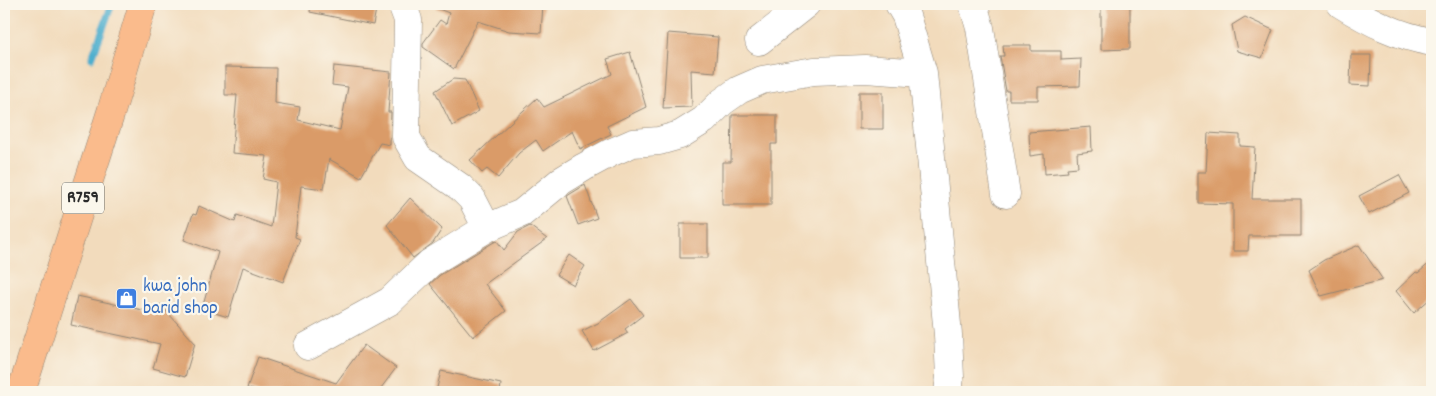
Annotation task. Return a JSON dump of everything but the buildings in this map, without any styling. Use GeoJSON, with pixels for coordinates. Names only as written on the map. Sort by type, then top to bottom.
{"type":"FeatureCollection","features":[{"type":"Feature","properties":{"kind":"main road","name":"R759"},"geometry":{"type":"LineString","coordinates":[[21,392],[111,112],[143,4]]}},
{"type":"Feature","properties":{"kind":"street"},"geometry":{"type":"LineString","coordinates":[[402,4],[408,20],[406,137],[418,158],[460,187],[472,199],[487,228]]}},
{"type":"Feature","properties":{"kind":"street"},"geometry":{"type":"LineString","coordinates":[[759,41],[806,4]]}},
{"type":"Feature","properties":{"kind":"street"},"geometry":{"type":"LineString","coordinates":[[899,4],[906,16],[923,73],[948,335],[950,377],[948,392]]}},
{"type":"Feature","properties":{"kind":"street"},"geometry":{"type":"LineString","coordinates":[[973,4],[980,28],[1006,194]]}},
{"type":"Feature","properties":{"kind":"street"},"geometry":{"type":"LineString","coordinates":[[1340,4],[1373,23],[1406,37],[1432,42]]}},
{"type":"Feature","properties":{"kind":"street"},"geometry":{"type":"LineString","coordinates":[[308,346],[390,301],[430,264],[487,228],[522,213],[561,181],[610,152],[633,143],[659,141],[680,136],[704,120],[722,102],[739,90],[762,80],[814,71],[865,69],[923,73]]}},
{"type":"Feature","properties":{"kind":"waterway"},"geometry":{"type":"LineString","coordinates":[[92,58],[112,4]]}},
{"type":"Feature","properties":{"kind":"place","name":"kwa john barid shop"},"geometry":{"type":"Point","coordinates":[127,298]}}]}
